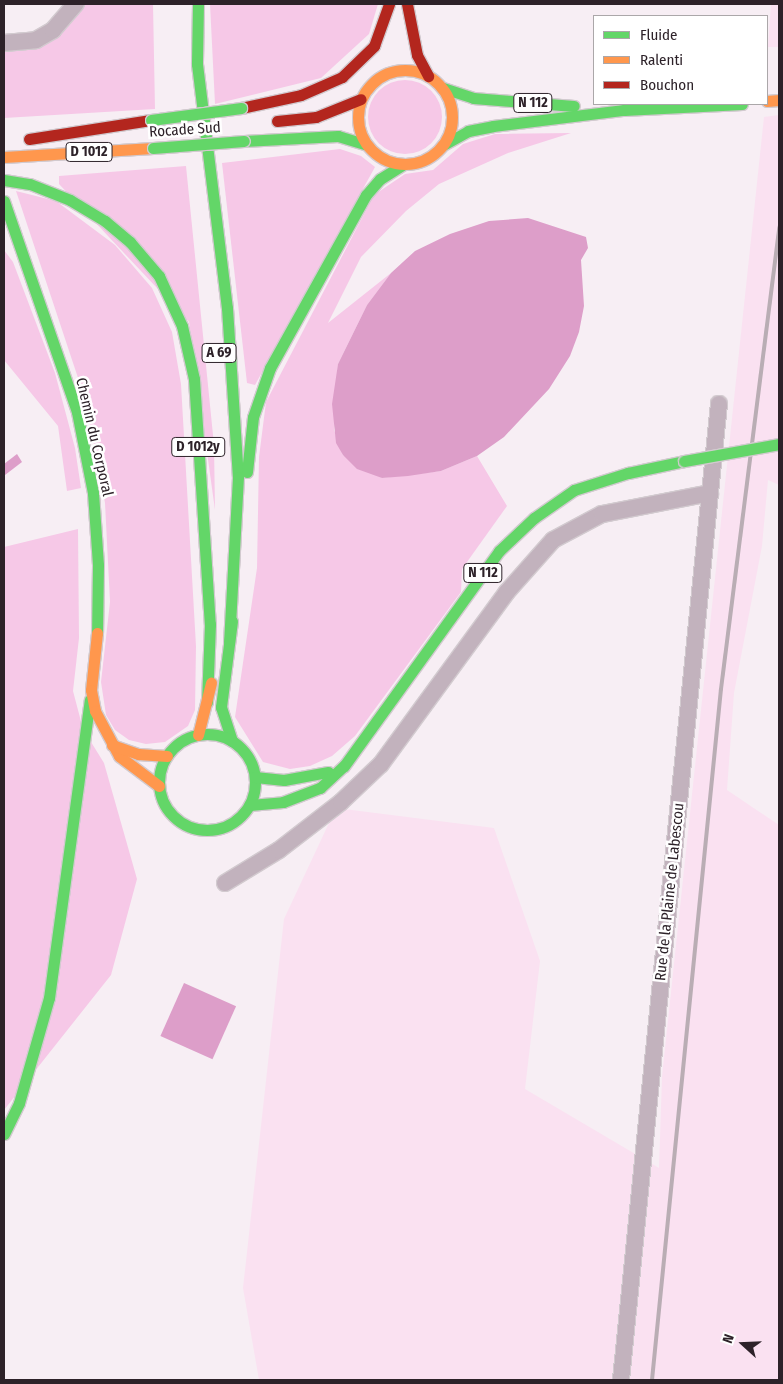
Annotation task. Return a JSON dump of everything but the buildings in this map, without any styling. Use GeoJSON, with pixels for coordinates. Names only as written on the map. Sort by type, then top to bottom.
{"type":"FeatureCollection","features":[{"type":"Feature","properties":{"kind":"main road","name":"A 69"},"geometry":{"type":"LineString","coordinates":[[198,4],[197,64],[227,308],[238,477],[229,642]]}},
{"type":"Feature","properties":{"kind":"main road"},"geometry":{"type":"LineString","coordinates":[[152,126],[301,95],[342,78],[374,46],[384,24],[389,4]]}},
{"type":"Feature","properties":{"kind":"main road"},"geometry":{"type":"LineString","coordinates":[[407,4],[416,50],[428,76]]}},
{"type":"Feature","properties":{"kind":"main road","name":"A 69"},"geometry":{"type":"LineString","coordinates":[[185,32],[190,104],[212,274],[228,481],[228,549],[220,636],[207,702]]}},
{"type":"Feature","properties":{"kind":"main road"},"geometry":{"type":"LineString","coordinates":[[232,741],[222,707],[229,642],[244,546],[249,440],[260,393],[292,326],[366,195],[380,179],[404,164],[432,156],[443,145],[449,135],[452,111],[443,88],[428,76],[405,70],[382,76],[370,86],[361,99],[358,115],[360,131],[367,145],[377,155],[404,164]]}},
{"type":"Feature","properties":{"kind":"main road","name":"N 112"},"geometry":{"type":"LineString","coordinates":[[443,88],[473,98],[624,110]]}},
{"type":"Feature","properties":{"kind":"main road"},"geometry":{"type":"LineString","coordinates":[[266,122],[316,117],[361,99]]}},
{"type":"Feature","properties":{"kind":"main road","name":"N 112"},"geometry":{"type":"LineString","coordinates":[[443,145],[480,128],[624,110],[728,105]]}},
{"type":"Feature","properties":{"kind":"main road","name":"Rocade Sud"},"geometry":{"type":"LineString","coordinates":[[12,139],[152,126],[184,129],[215,126]]}},
{"type":"Feature","properties":{"kind":"main road","name":"Rocade Sud"},"geometry":{"type":"LineString","coordinates":[[4,157],[338,136],[367,145]]}},
{"type":"Feature","properties":{"kind":"main road","name":"D 1012y"},"geometry":{"type":"LineString","coordinates":[[4,180],[30,184],[70,200],[105,221],[130,242],[159,276],[179,318],[189,350],[194,389],[210,624],[207,702]]}},
{"type":"Feature","properties":{"kind":"main road","name":"Chemin du Corporal"},"geometry":{"type":"LineString","coordinates":[[4,201],[9,235],[77,412],[93,493],[98,585],[91,690],[95,711],[111,744],[131,768],[159,786]]}},
{"type":"Feature","properties":{"kind":"main road","name":"N 112"},"geometry":{"type":"LineString","coordinates":[[250,805],[283,802],[320,788],[344,766],[500,551],[534,518],[574,490],[628,473],[779,444]]}},
{"type":"Feature","properties":{"kind":"main road"},"geometry":{"type":"LineString","coordinates":[[4,1134],[19,1103],[49,998],[91,690]]}},
{"type":"Feature","properties":{"kind":"main road"},"geometry":{"type":"LineString","coordinates":[[198,735],[207,702]]}},
{"type":"Feature","properties":{"kind":"main road"},"geometry":{"type":"LineString","coordinates":[[198,735],[216,735],[232,741],[246,753],[255,777],[250,805],[239,819],[223,828],[197,830],[182,824],[170,814],[159,786],[167,756],[180,742],[198,735]]}},
{"type":"Feature","properties":{"kind":"main road"},"geometry":{"type":"LineString","coordinates":[[111,744],[138,754],[167,756]]}},
{"type":"Feature","properties":{"kind":"main road"},"geometry":{"type":"LineString","coordinates":[[255,777],[284,780],[316,776],[344,766]]}},
{"type":"Feature","properties":{"kind":"street"},"geometry":{"type":"LineString","coordinates":[[4,43],[36,40],[53,30],[76,4]]}},
{"type":"Feature","properties":{"kind":"street","name":"Rue de la Plaine de Labescou"},"geometry":{"type":"LineString","coordinates":[[621,1380],[719,404]]}},
{"type":"Feature","properties":{"kind":"street"},"geometry":{"type":"LineString","coordinates":[[225,883],[279,850],[342,802],[381,764],[506,593],[552,540],[602,514],[710,493]]}},
{"type":"Feature","properties":{"kind":"shaded area"},"geometry":{"type":"Polygon","coordinates":[[[85,4],[153,4],[155,109],[4,118],[4,50],[51,42],[85,4]]]}},
{"type":"Feature","properties":{"kind":"shaded area"},"geometry":{"type":"Polygon","coordinates":[[[210,4],[378,4],[369,34],[321,78],[215,104],[210,4]]]}},
{"type":"Feature","properties":{"kind":"shaded area"},"geometry":{"type":"Polygon","coordinates":[[[771,4],[779,4],[779,47],[768,47],[771,4]]]}},
{"type":"Feature","properties":{"kind":"shaded area"},"geometry":{"type":"Polygon","coordinates":[[[398,80],[412,80],[426,86],[436,96],[442,110],[442,124],[436,138],[426,148],[412,154],[398,154],[384,148],[374,138],[368,124],[368,110],[374,96],[384,86],[398,80]]]}},
{"type":"Feature","properties":{"kind":"shaded area"},"geometry":{"type":"Polygon","coordinates":[[[779,115],[779,485],[768,480],[762,546],[734,693],[727,790],[779,825],[779,1380],[259,1380],[243,1288],[284,919],[336,808],[494,828],[540,961],[525,1089],[659,1168],[662,1077],[764,117],[779,115]]]}},
{"type":"Feature","properties":{"kind":"shaded area"},"geometry":{"type":"Polygon","coordinates":[[[571,133],[508,153],[439,184],[406,211],[361,257],[328,323],[391,273],[367,305],[338,364],[334,430],[343,455],[382,478],[441,471],[477,456],[507,506],[462,569],[461,592],[355,736],[332,756],[310,766],[290,769],[263,762],[235,717],[257,568],[259,457],[266,402],[374,195],[405,174],[433,170],[463,144],[495,134],[571,133]]]}},
{"type":"Feature","properties":{"kind":"shaded area"},"geometry":{"type":"Polygon","coordinates":[[[340,149],[361,156],[375,167],[255,385],[247,383],[222,163],[340,149]]]}},
{"type":"Feature","properties":{"kind":"shaded area"},"geometry":{"type":"Polygon","coordinates":[[[186,166],[214,445],[215,510],[189,322],[59,184],[59,176],[186,166]]]}},
{"type":"Feature","properties":{"kind":"shaded area"},"geometry":{"type":"Polygon","coordinates":[[[16,191],[56,201],[115,245],[152,288],[172,332],[181,384],[196,646],[195,710],[188,726],[165,742],[146,744],[129,740],[115,730],[106,715],[101,682],[110,602],[105,503],[85,399],[16,191]]]}},
{"type":"Feature","properties":{"kind":"shaded area"},"geometry":{"type":"Polygon","coordinates":[[[528,218],[586,237],[588,248],[581,260],[584,306],[579,332],[570,356],[549,389],[504,437],[477,456],[441,471],[382,478],[357,469],[343,455],[336,443],[332,404],[338,364],[367,305],[391,273],[415,251],[450,234],[489,221],[528,218]]]}},
{"type":"Feature","properties":{"kind":"shaded area"},"geometry":{"type":"Polygon","coordinates":[[[4,250],[13,262],[55,373],[75,448],[81,488],[67,491],[58,426],[4,360],[4,250]]]}},
{"type":"Feature","properties":{"kind":"shaded area"},"geometry":{"type":"Polygon","coordinates":[[[17,454],[22,462],[5,475],[4,464],[17,454]]]}},
{"type":"Feature","properties":{"kind":"shaded area"},"geometry":{"type":"Polygon","coordinates":[[[78,529],[79,638],[73,691],[83,729],[104,763],[137,879],[111,975],[4,1110],[4,547],[78,529]]]}},
{"type":"Feature","properties":{"kind":"shaded area"},"geometry":{"type":"Polygon","coordinates":[[[184,983],[236,1006],[212,1059],[160,1036],[184,983]]]}},
{"type":"Feature","properties":{"kind":"railway"},"geometry":{"type":"LineString","coordinates":[[652,1380],[721,689],[779,228]]}},
{"type":"Feature","properties":{"kind":"traffic: fast"},"geometry":{"type":"LineString","coordinates":[[198,4],[197,64],[227,308],[238,477],[229,642]]}},
{"type":"Feature","properties":{"kind":"traffic: fast"},"geometry":{"type":"LineString","coordinates":[[443,88],[473,98],[574,106]]}},
{"type":"Feature","properties":{"kind":"traffic: fast"},"geometry":{"type":"LineString","coordinates":[[443,145],[468,131],[493,126],[624,110],[722,105]]}},
{"type":"Feature","properties":{"kind":"traffic: fast"},"geometry":{"type":"LineString","coordinates":[[151,120],[241,108]]}},
{"type":"Feature","properties":{"kind":"traffic: fast"},"geometry":{"type":"LineString","coordinates":[[244,141],[338,136],[367,145]]}},
{"type":"Feature","properties":{"kind":"traffic: fast"},"geometry":{"type":"LineString","coordinates":[[153,148],[244,141]]}},
{"type":"Feature","properties":{"kind":"traffic: fast"},"geometry":{"type":"LineString","coordinates":[[247,472],[253,417],[270,368],[366,195],[380,179],[404,164]]}},
{"type":"Feature","properties":{"kind":"traffic: fast"},"geometry":{"type":"LineString","coordinates":[[4,180],[30,184],[70,200],[105,221],[130,242],[159,276],[182,326],[194,379],[210,624],[207,702]]}},
{"type":"Feature","properties":{"kind":"traffic: fast"},"geometry":{"type":"LineString","coordinates":[[4,201],[77,412],[93,493],[98,565],[97,633]]}},
{"type":"Feature","properties":{"kind":"traffic: fast"},"geometry":{"type":"LineString","coordinates":[[684,461],[779,444]]}},
{"type":"Feature","properties":{"kind":"traffic: fast"},"geometry":{"type":"LineString","coordinates":[[250,805],[283,802],[320,788],[344,766],[499,551],[534,518],[574,490],[628,473],[684,461]]}},
{"type":"Feature","properties":{"kind":"traffic: fast"},"geometry":{"type":"LineString","coordinates":[[232,621],[221,707],[232,741]]}},
{"type":"Feature","properties":{"kind":"traffic: fast"},"geometry":{"type":"LineString","coordinates":[[4,1134],[19,1103],[49,998],[90,700]]}},
{"type":"Feature","properties":{"kind":"traffic: fast"},"geometry":{"type":"LineString","coordinates":[[207,734],[225,737],[241,748],[252,764],[255,782],[252,800],[241,816],[225,827],[207,830],[189,827],[173,816],[162,800],[159,782],[162,764],[173,748],[189,737],[207,734]]}},
{"type":"Feature","properties":{"kind":"traffic: fast"},"geometry":{"type":"LineString","coordinates":[[255,777],[284,780],[328,772]]}},
{"type":"Feature","properties":{"kind":"traffic: slow"},"geometry":{"type":"LineString","coordinates":[[405,70],[423,74],[438,84],[448,99],[452,117],[448,135],[438,150],[423,160],[405,164],[387,160],[372,150],[362,135],[358,117],[362,99],[372,84],[387,74],[405,70]]}},
{"type":"Feature","properties":{"kind":"traffic: slow"},"geometry":{"type":"LineString","coordinates":[[768,101],[779,100]]}},
{"type":"Feature","properties":{"kind":"traffic: slow"},"geometry":{"type":"LineString","coordinates":[[4,157],[153,148]]}},
{"type":"Feature","properties":{"kind":"traffic: slow"},"geometry":{"type":"LineString","coordinates":[[97,633],[91,690],[95,711],[119,756],[159,786]]}},
{"type":"Feature","properties":{"kind":"traffic: slow"},"geometry":{"type":"LineString","coordinates":[[198,735],[211,683]]}},
{"type":"Feature","properties":{"kind":"traffic: slow"},"geometry":{"type":"LineString","coordinates":[[112,745],[138,754],[167,756]]}},
{"type":"Feature","properties":{"kind":"traffic: jam"},"geometry":{"type":"LineString","coordinates":[[241,108],[301,95],[342,77],[374,46],[389,4]]}},
{"type":"Feature","properties":{"kind":"traffic: jam"},"geometry":{"type":"LineString","coordinates":[[407,4],[417,55],[428,76]]}},
{"type":"Feature","properties":{"kind":"traffic: jam"},"geometry":{"type":"LineString","coordinates":[[277,121],[316,117],[361,99]]}},
{"type":"Feature","properties":{"kind":"traffic: jam"},"geometry":{"type":"LineString","coordinates":[[29,139],[151,120]]}}]}
